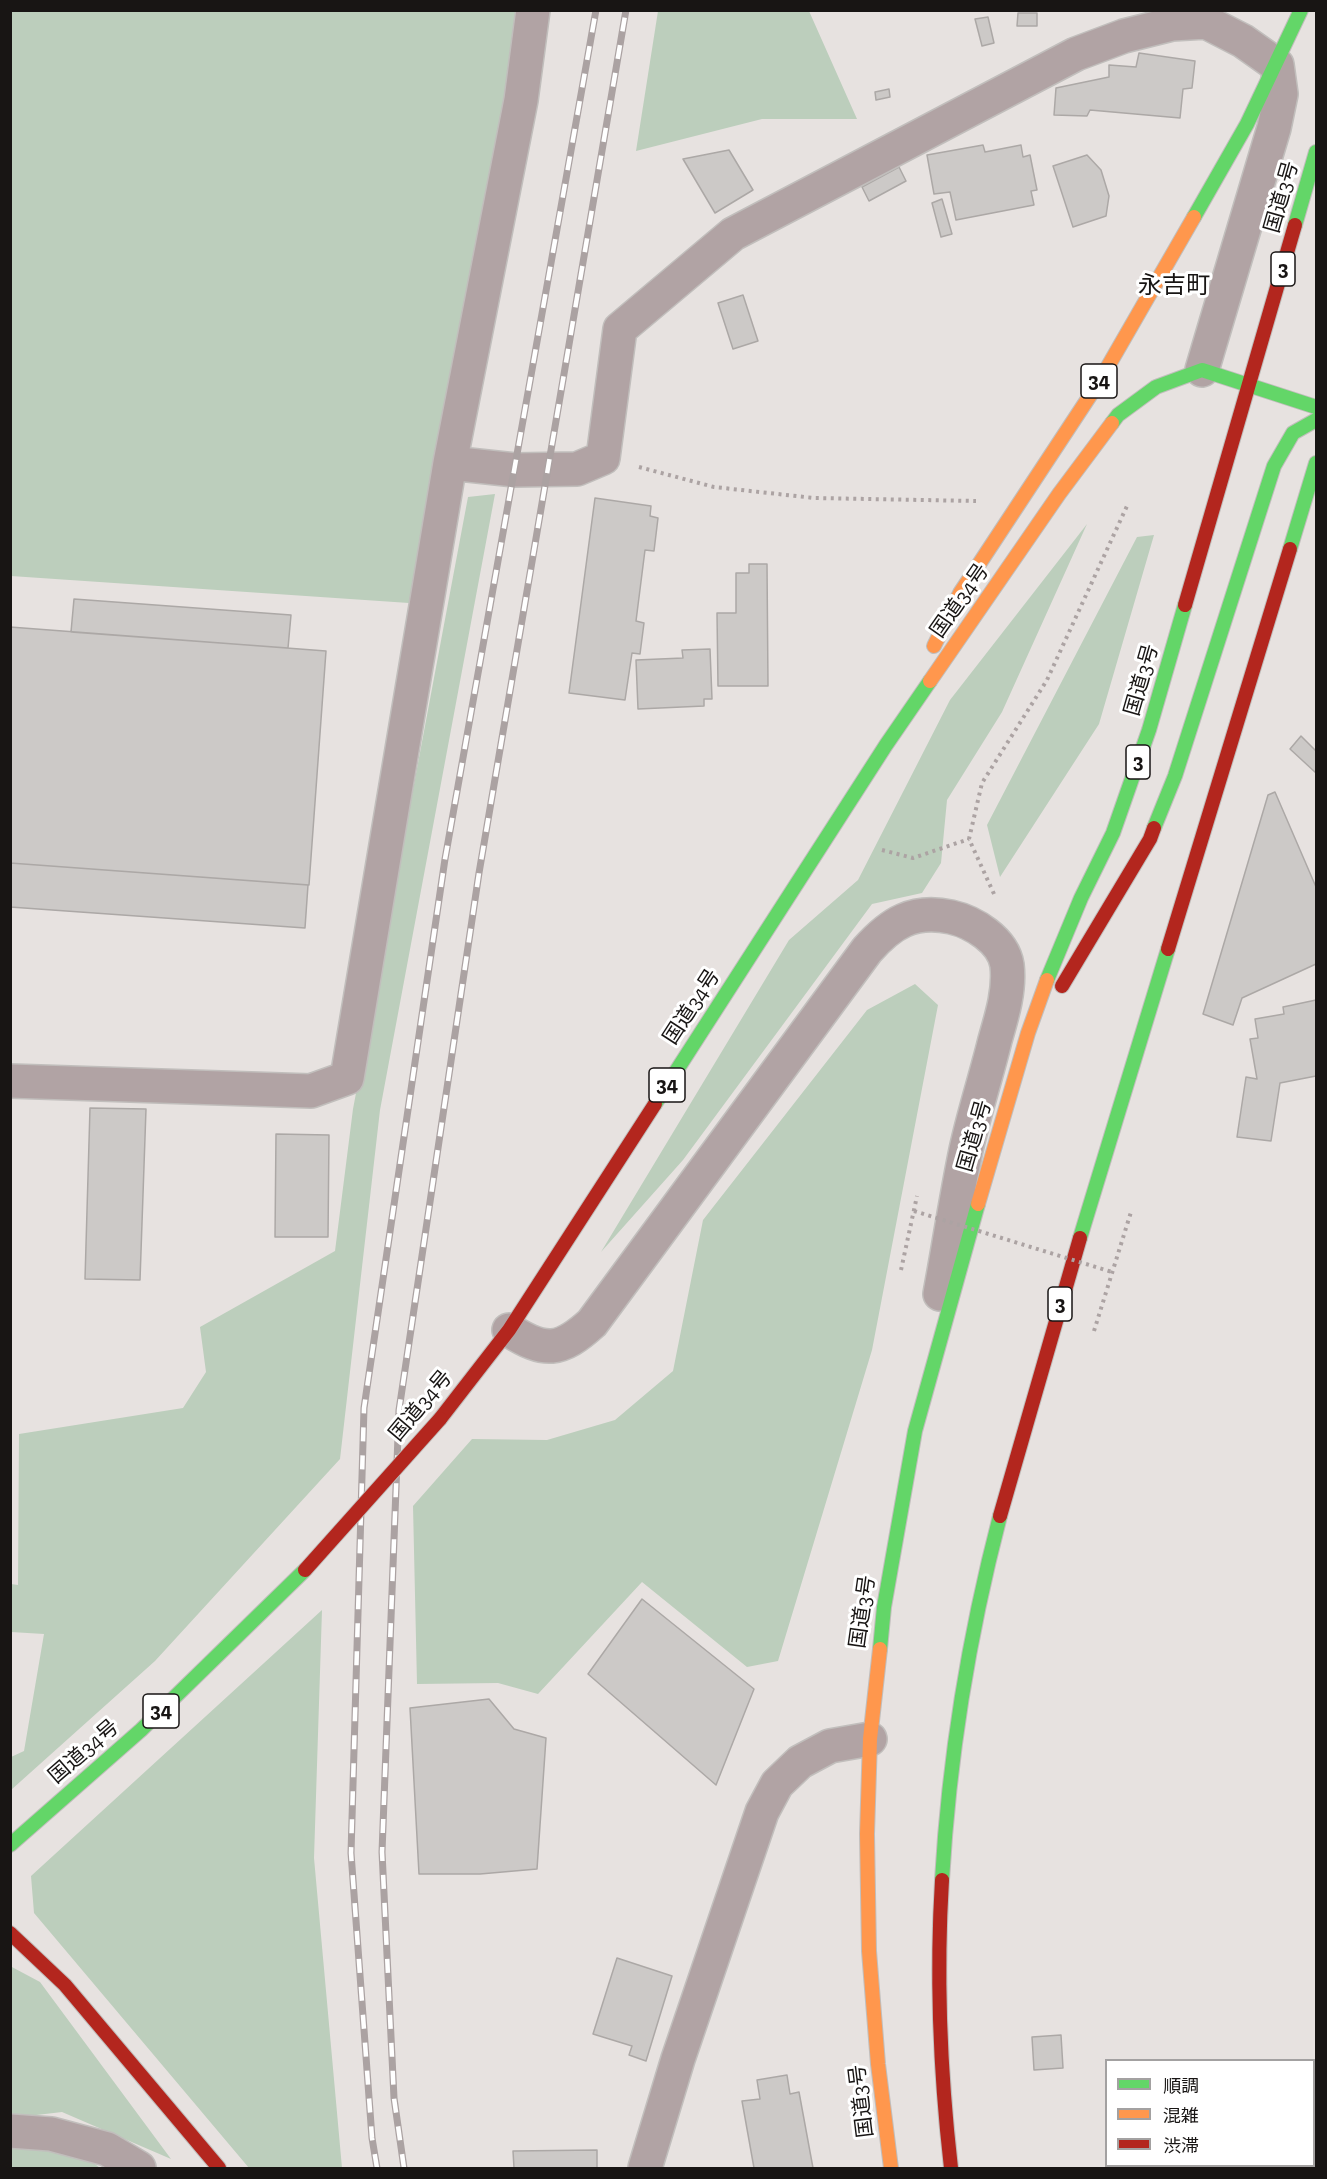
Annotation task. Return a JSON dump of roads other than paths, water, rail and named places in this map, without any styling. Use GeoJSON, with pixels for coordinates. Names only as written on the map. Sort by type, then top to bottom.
{"type":"FeatureCollection","features":[{"type":"Feature","properties":{"kind":"highway","name":"34"},"geometry":{"type":"LineString","coordinates":[[886,745],[960,593],[1099,382],[1247,124],[1302,10]]}},
{"type":"Feature","properties":{"kind":"highway","name":"国道3号"},"geometry":{"type":"LineString","coordinates":[[891,2169],[878,2064],[868,1951],[867,1834],[870,1739],[884,1607],[915,1431],[999,1128],[1028,1033],[1053,962],[1113,833],[1149,730],[1317,152]]}},
{"type":"Feature","properties":{"kind":"highway"},"geometry":{"type":"LineString","coordinates":[[1202,370],[1317,407]]}},
{"type":"Feature","properties":{"kind":"highway","name":"国道34号"},"geometry":{"type":"LineString","coordinates":[[10,1845],[141,1730],[305,1570],[440,1419],[509,1330],[886,745],[1059,494],[1118,415],[1156,387],[1202,370]]}},
{"type":"Feature","properties":{"kind":"highway"},"geometry":{"type":"LineString","coordinates":[[999,1128],[1054,1000],[1150,839],[1175,776],[1274,466],[1293,433],[1317,420]]}},
{"type":"Feature","properties":{"kind":"highway","name":"3"},"geometry":{"type":"LineString","coordinates":[[951,2169],[939,2046],[938,1954],[942,1864],[952,1771],[969,1657],[991,1555],[1058,1311],[1317,463]]}},
{"type":"Feature","properties":{"kind":"highway"},"geometry":{"type":"LineString","coordinates":[[10,1933],[65,1985],[219,2169]]}},
{"type":"Feature","properties":{"kind":"street"},"geometry":{"type":"LineString","coordinates":[[10,1081],[311,1091],[346,1078],[450,463],[520,100],[533,10]]}},
{"type":"Feature","properties":{"kind":"street"},"geometry":{"type":"LineString","coordinates":[[450,463],[514,470],[577,469],[603,458],[620,329],[733,234],[1076,54],[1124,36],[1172,24],[1206,22],[1243,41],[1277,65],[1281,94],[1274,128],[1202,370]]}},
{"type":"Feature","properties":{"kind":"street"},"geometry":{"type":"LineString","coordinates":[[509,1330],[530,1343],[553,1347],[575,1338],[592,1323],[884,931],[905,918],[951,917],[974,926],[995,941],[1007,962],[1007,986],[1003,1010],[966,1150],[915,1431]]}},
{"type":"Feature","properties":{"kind":"street"},"geometry":{"type":"LineString","coordinates":[[645,2169],[678,2059],[762,1812],[777,1784],[800,1762],[830,1746],[870,1739]]}},
{"type":"Feature","properties":{"kind":"street"},"geometry":{"type":"LineString","coordinates":[[10,2131],[51,2134],[107,2149],[140,2169]]}},
{"type":"Feature","properties":{"kind":"railway"},"geometry":{"type":"LineString","coordinates":[[377,2168],[372,2138],[351,1853],[364,1408],[445,859],[596,10]]}},
{"type":"Feature","properties":{"kind":"railway"},"geometry":{"type":"LineString","coordinates":[[404,2168],[394,2098],[382,1852],[399,1410],[479,873],[626,10]]}},
{"type":"Feature","properties":{"kind":"district","name":"永吉町"},"geometry":{"type":"Point","coordinates":[1174,286]}}]}
